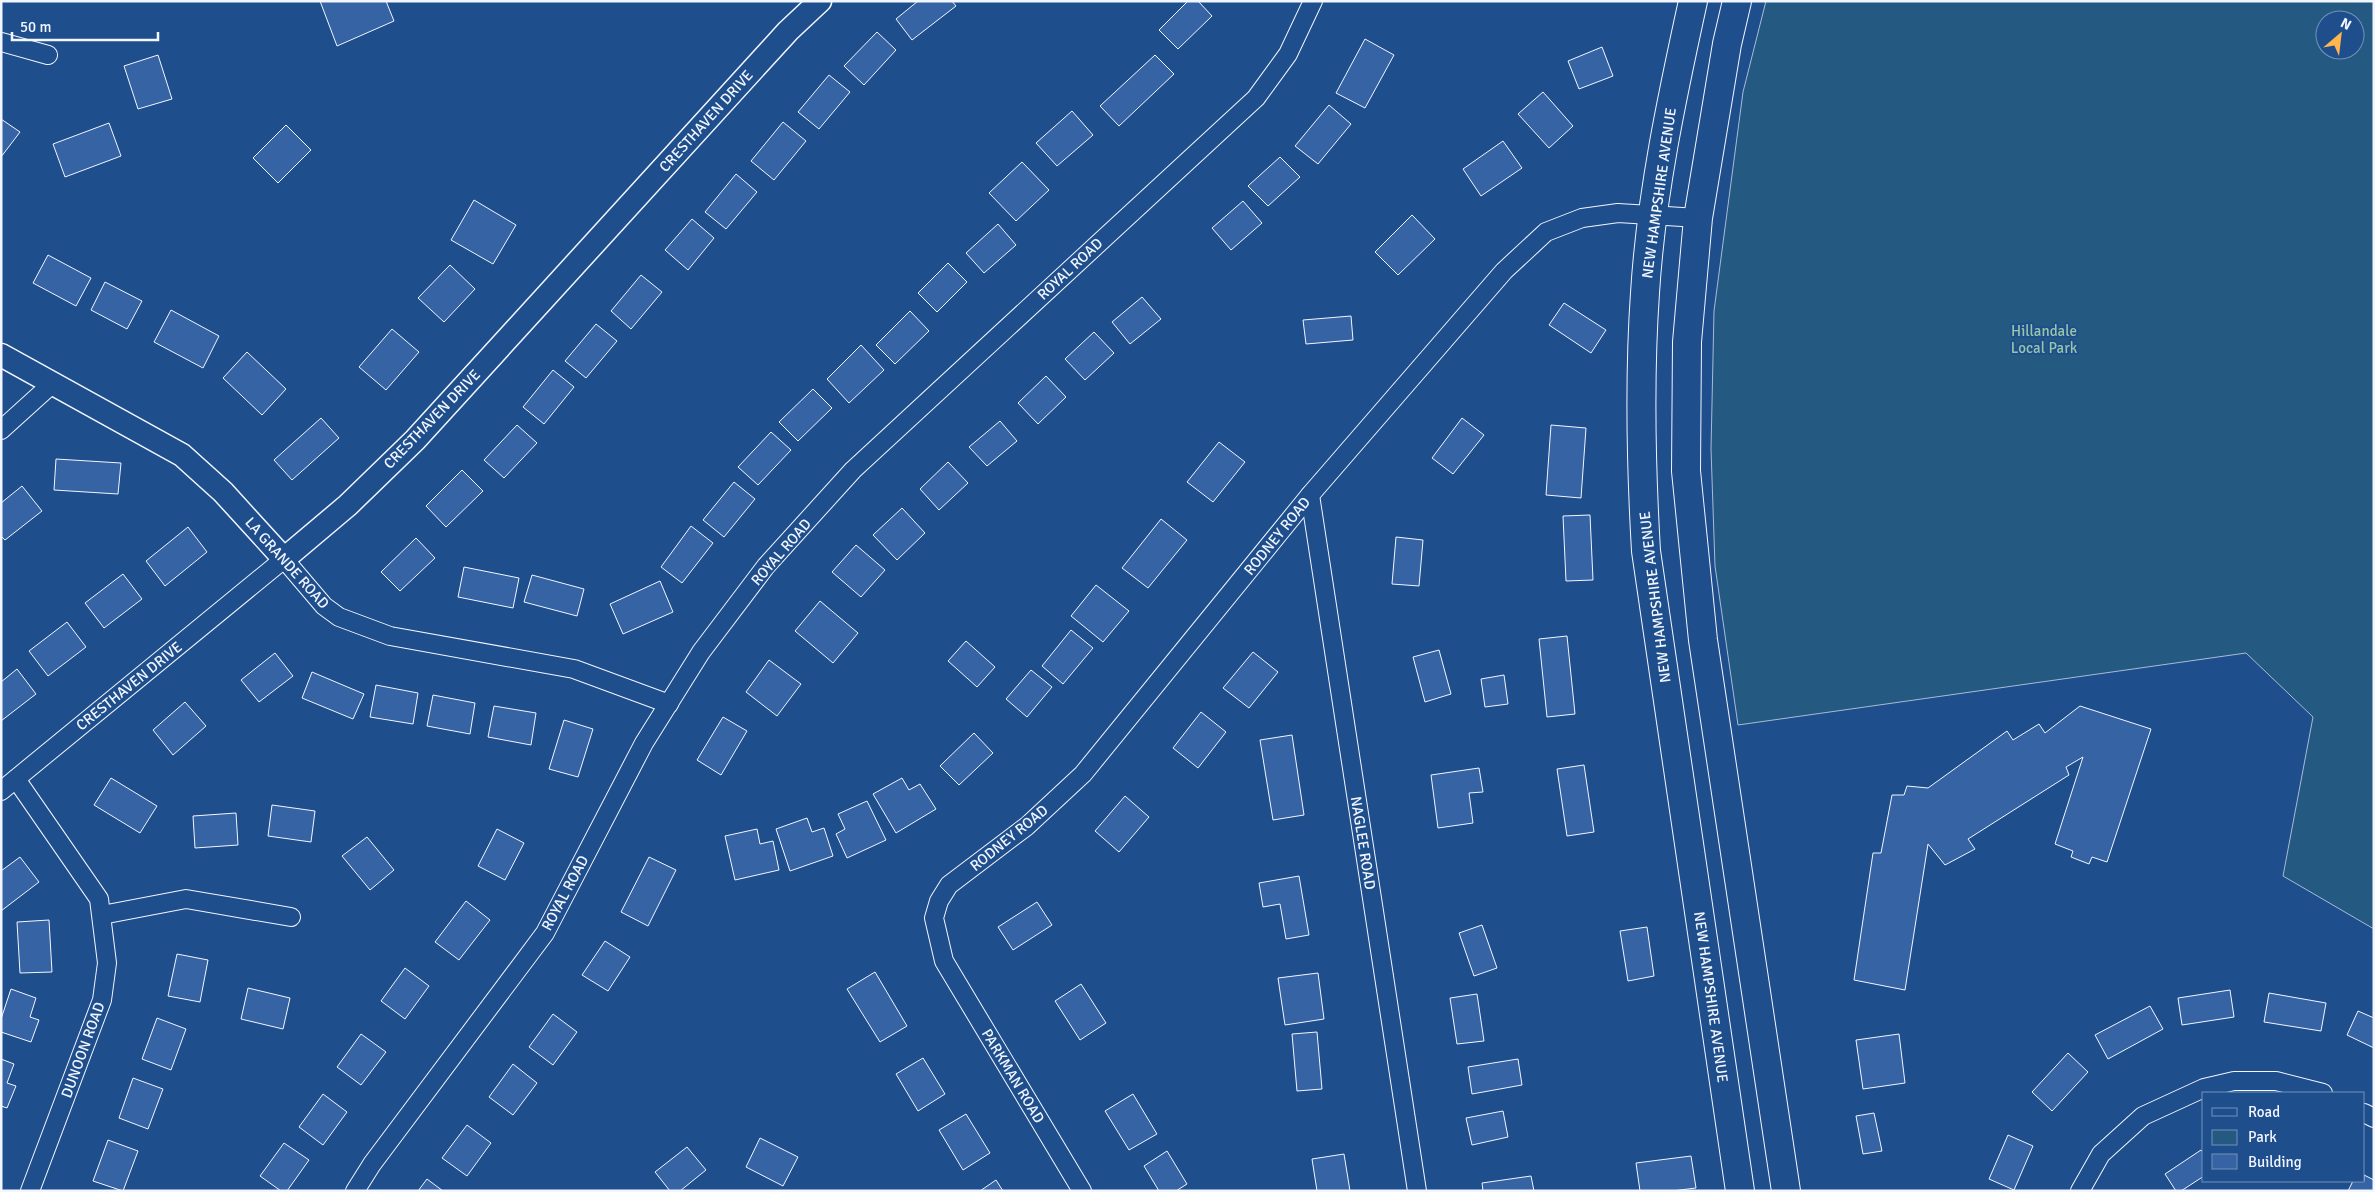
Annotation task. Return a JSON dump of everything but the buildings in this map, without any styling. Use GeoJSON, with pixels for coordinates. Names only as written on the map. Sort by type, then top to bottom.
{"type":"FeatureCollection","features":[{"type":"Feature","properties":{"kind":"main road","name":"NEW HAMPSHIRE AVENUE"},"geometry":{"type":"LineString","coordinates":[[1693,1],[1673,96],[1653,214],[1645,292],[1642,376],[1642,476],[1646,551],[1740,1191]]}},
{"type":"Feature","properties":{"kind":"main road"},"geometry":{"type":"LineString","coordinates":[[1737,1],[1727,44],[1698,218],[1687,342],[1686,471],[1703,640],[1786,1191]]}},
{"type":"Feature","properties":{"kind":"street","name":"CRESTHAVEN DRIVE"},"geometry":{"type":"LineString","coordinates":[[1,791],[348,505],[415,440],[788,31],[820,1]]}},
{"type":"Feature","properties":{"kind":"street","name":"ROYAL ROAD"},"geometry":{"type":"LineString","coordinates":[[354,1191],[372,1164],[545,933],[644,743],[701,652],[766,566],[852,470],[1256,98],[1288,54],[1313,1]]}},
{"type":"Feature","properties":{"kind":"street"},"geometry":{"type":"LineString","coordinates":[[1,42],[48,55]]}},
{"type":"Feature","properties":{"kind":"street","name":"RODNEY ROAD"},"geometry":{"type":"LineString","coordinates":[[944,961],[934,918],[939,901],[949,885],[1027,826],[1083,774],[1310,495],[1504,270],[1546,232],[1582,218],[1618,213],[1698,218]]}},
{"type":"Feature","properties":{"kind":"street","name":"LA GRANDE ROAD"},"geometry":{"type":"LineString","coordinates":[[1,355],[182,455],[223,492],[324,606],[347,620],[390,636],[574,669],[669,704]]}},
{"type":"Feature","properties":{"kind":"street"},"geometry":{"type":"LineString","coordinates":[[1,430],[53,384]]}},
{"type":"Feature","properties":{"kind":"street","name":"NAGLEE ROAD"},"geometry":{"type":"LineString","coordinates":[[1310,495],[1417,1191]]}},
{"type":"Feature","properties":{"kind":"street","name":"DUNOON ROAD"},"geometry":{"type":"LineString","coordinates":[[16,779],[99,899],[107,962],[102,1000],[30,1191]]}},
{"type":"Feature","properties":{"kind":"street"},"geometry":{"type":"LineString","coordinates":[[102,914],[186,899],[291,917]]}},
{"type":"Feature","properties":{"kind":"street","name":"PARKMAN ROAD"},"geometry":{"type":"LineString","coordinates":[[944,961],[1082,1191]]}},
{"type":"Feature","properties":{"kind":"street"},"geometry":{"type":"LineString","coordinates":[[2080,1191],[2101,1154],[2143,1116],[2204,1088],[2234,1081],[2276,1081],[2319,1092]]}},
{"type":"Feature","properties":{"kind":"green space","name":"Hillandale Local Park"},"geometry":{"type":"Polygon","coordinates":[[[1766,1],[2374,1],[2374,929],[2283,876],[2313,717],[2246,653],[1738,725],[1715,566],[1711,449],[1714,311],[1743,92],[1766,1]]]}}]}
